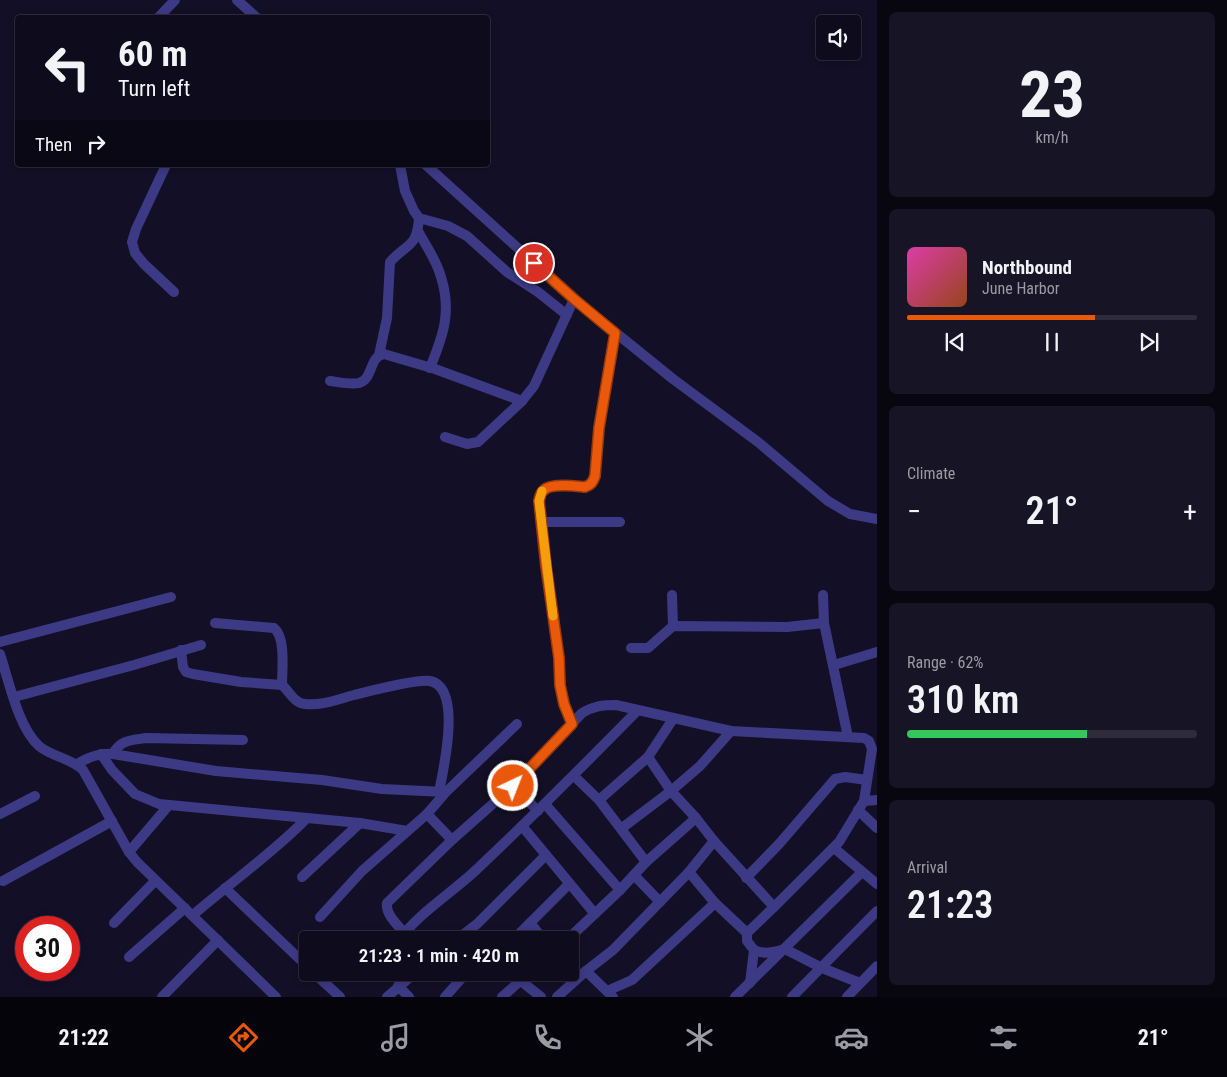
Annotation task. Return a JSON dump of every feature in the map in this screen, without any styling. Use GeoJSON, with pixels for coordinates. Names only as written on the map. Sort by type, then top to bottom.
{"type":"FeatureCollection","features":[{"type":"Feature","properties":{"kind":"street"},"geometry":{"type":"LineString","coordinates":[[161,15],[175,0]]}},
{"type":"Feature","properties":{"kind":"street"},"geometry":{"type":"LineString","coordinates":[[237,0],[254,15]]}},
{"type":"Feature","properties":{"kind":"street"},"geometry":{"type":"LineString","coordinates":[[165,167],[136,229],[132,242],[135,253],[144,264],[174,292]]}},
{"type":"Feature","properties":{"kind":"street"},"geometry":{"type":"LineString","coordinates":[[400,167],[405,192],[419,218],[448,226],[467,236],[507,272],[538,292],[567,315]]}},
{"type":"Feature","properties":{"kind":"street"},"geometry":{"type":"LineString","coordinates":[[428,167],[574,299],[673,379],[758,442],[828,502],[850,514],[877,519]]}},
{"type":"Feature","properties":{"kind":"street"},"geometry":{"type":"LineString","coordinates":[[330,381],[359,383],[364,380],[376,357],[379,355],[387,318],[390,262],[414,241],[418,231],[419,218]]}},
{"type":"Feature","properties":{"kind":"street"},"geometry":{"type":"LineString","coordinates":[[418,231],[441,276],[447,310],[443,337],[430,368]]}},
{"type":"Feature","properties":{"kind":"street"},"geometry":{"type":"LineString","coordinates":[[445,438],[467,444],[478,442],[522,401],[534,386],[574,299]]}},
{"type":"Feature","properties":{"kind":"street"},"geometry":{"type":"LineString","coordinates":[[572,724],[564,704],[560,685],[559,658],[539,501],[541,492],[545,488],[551,486],[585,487],[593,481],[599,428],[615,333]]}},
{"type":"Feature","properties":{"kind":"street"},"geometry":{"type":"LineString","coordinates":[[379,355],[384,354],[430,368],[522,401]]}},
{"type":"Feature","properties":{"kind":"street"},"geometry":{"type":"LineString","coordinates":[[541,522],[620,522]]}},
{"type":"Feature","properties":{"kind":"street"},"geometry":{"type":"LineString","coordinates":[[672,595],[673,626]]}},
{"type":"Feature","properties":{"kind":"street"},"geometry":{"type":"LineString","coordinates":[[823,595],[824,623],[848,737]]}},
{"type":"Feature","properties":{"kind":"street"},"geometry":{"type":"LineString","coordinates":[[0,642],[171,597]]}},
{"type":"Feature","properties":{"kind":"street"},"geometry":{"type":"LineString","coordinates":[[215,623],[274,628],[280,634],[282,685],[297,702],[306,704],[324,703],[420,681],[432,681],[438,685],[445,696],[448,709],[448,749],[442,792]]}},
{"type":"Feature","properties":{"kind":"street"},"geometry":{"type":"LineString","coordinates":[[631,648],[648,648],[673,626],[787,627],[824,623]]}},
{"type":"Feature","properties":{"kind":"street"},"geometry":{"type":"LineString","coordinates":[[14,697],[200,645]]}},
{"type":"Feature","properties":{"kind":"street"},"geometry":{"type":"LineString","coordinates":[[181,650],[183,666],[186,672],[241,682],[282,685]]}},
{"type":"Feature","properties":{"kind":"street"},"geometry":{"type":"LineString","coordinates":[[834,665],[877,652]]}},
{"type":"Feature","properties":{"kind":"street"},"geometry":{"type":"LineString","coordinates":[[0,654],[21,719],[28,733],[52,755],[77,764],[83,770],[129,852],[155,881],[189,911],[272,996]]}},
{"type":"Feature","properties":{"kind":"street"},"geometry":{"type":"LineString","coordinates":[[399,931],[388,913],[387,903],[452,840],[513,786],[582,713],[600,705],[616,705],[731,730],[873,740],[874,760],[867,780],[864,800],[839,842],[747,933],[747,941],[754,950],[761,953],[769,953],[785,949],[822,968],[860,983]]}},
{"type":"Feature","properties":{"kind":"street"},"geometry":{"type":"LineString","coordinates":[[407,931],[423,915],[459,886],[542,808],[637,711]]}},
{"type":"Feature","properties":{"kind":"street"},"geometry":{"type":"LineString","coordinates":[[599,800],[648,757],[674,719]]}},
{"type":"Feature","properties":{"kind":"street"},"geometry":{"type":"LineString","coordinates":[[320,916],[362,871],[427,814],[442,792],[517,724]]}},
{"type":"Feature","properties":{"kind":"street"},"geometry":{"type":"LineString","coordinates":[[622,828],[672,791],[700,766],[731,730]]}},
{"type":"Feature","properties":{"kind":"street"},"geometry":{"type":"LineString","coordinates":[[113,754],[121,744],[146,738],[243,740]]}},
{"type":"Feature","properties":{"kind":"street"},"geometry":{"type":"LineString","coordinates":[[77,764],[90,757],[101,754],[113,754],[216,770],[322,780],[382,789],[442,792]]}},
{"type":"Feature","properties":{"kind":"street"},"geometry":{"type":"LineString","coordinates":[[101,754],[112,770],[135,794],[159,804],[360,823],[407,831]]}},
{"type":"Feature","properties":{"kind":"street"},"geometry":{"type":"LineString","coordinates":[[648,757],[672,791],[746,878],[774,907]]}},
{"type":"Feature","properties":{"kind":"street"},"geometry":{"type":"LineString","coordinates":[[574,776],[599,800],[646,862]]}},
{"type":"Feature","properties":{"kind":"street"},"geometry":{"type":"LineString","coordinates":[[746,878],[835,779],[845,777],[867,780]]}},
{"type":"Feature","properties":{"kind":"street"},"geometry":{"type":"LineString","coordinates":[[513,786],[542,808],[620,890]]}},
{"type":"Feature","properties":{"kind":"street"},"geometry":{"type":"LineString","coordinates":[[0,814],[35,796]]}},
{"type":"Feature","properties":{"kind":"street"},"geometry":{"type":"LineString","coordinates":[[864,800],[877,800]]}},
{"type":"Feature","properties":{"kind":"street"},"geometry":{"type":"LineString","coordinates":[[129,852],[169,805]]}},
{"type":"Feature","properties":{"kind":"street"},"geometry":{"type":"LineString","coordinates":[[858,810],[877,828]]}},
{"type":"Feature","properties":{"kind":"street"},"geometry":{"type":"LineString","coordinates":[[427,814],[452,840]]}},
{"type":"Feature","properties":{"kind":"street"},"geometry":{"type":"LineString","coordinates":[[129,957],[189,911],[225,888],[261,860],[307,818]]}},
{"type":"Feature","properties":{"kind":"street"},"geometry":{"type":"LineString","coordinates":[[577,931],[646,862],[696,818]]}},
{"type":"Feature","properties":{"kind":"street"},"geometry":{"type":"LineString","coordinates":[[3,880],[112,821]]}},
{"type":"Feature","properties":{"kind":"street"},"geometry":{"type":"LineString","coordinates":[[302,877],[360,823]]}},
{"type":"Feature","properties":{"kind":"street"},"geometry":{"type":"LineString","coordinates":[[522,826],[595,914]]}},
{"type":"Feature","properties":{"kind":"street"},"geometry":{"type":"LineString","coordinates":[[560,996],[586,971],[613,950],[689,872],[714,841]]}},
{"type":"Feature","properties":{"kind":"street"},"geometry":{"type":"LineString","coordinates":[[834,848],[877,884]]}},
{"type":"Feature","properties":{"kind":"street"},"geometry":{"type":"LineString","coordinates":[[468,931],[546,855]]}},
{"type":"Feature","properties":{"kind":"street"},"geometry":{"type":"LineString","coordinates":[[689,872],[715,903],[747,933]]}},
{"type":"Feature","properties":{"kind":"street"},"geometry":{"type":"LineString","coordinates":[[735,997],[862,872]]}},
{"type":"Feature","properties":{"kind":"street"},"geometry":{"type":"LineString","coordinates":[[634,875],[660,902]]}},
{"type":"Feature","properties":{"kind":"street"},"geometry":{"type":"LineString","coordinates":[[114,923],[155,881]]}},
{"type":"Feature","properties":{"kind":"street"},"geometry":{"type":"LineString","coordinates":[[522,931],[569,884]]}},
{"type":"Feature","properties":{"kind":"street"},"geometry":{"type":"LineString","coordinates":[[225,888],[299,958]]}},
{"type":"Feature","properties":{"kind":"street"},"geometry":{"type":"LineString","coordinates":[[586,971],[610,994],[632,980],[715,903]]}},
{"type":"Feature","properties":{"kind":"street"},"geometry":{"type":"LineString","coordinates":[[792,997],[877,911]]}},
{"type":"Feature","properties":{"kind":"street"},"geometry":{"type":"LineString","coordinates":[[530,923],[537,931]]}},
{"type":"Feature","properties":{"kind":"street"},"geometry":{"type":"LineString","coordinates":[[162,997],[218,940]]}},
{"type":"Feature","properties":{"kind":"street"},"geometry":{"type":"LineString","coordinates":[[750,983],[754,950]]}},
{"type":"Feature","properties":{"kind":"street"},"geometry":{"type":"LineString","coordinates":[[847,997],[877,967]]}},
{"type":"Feature","properties":{"kind":"street"},"geometry":{"type":"LineString","coordinates":[[323,981],[340,997]]}},
{"type":"Feature","properties":{"kind":"street"},"geometry":{"type":"LineString","coordinates":[[387,997],[400,981]]}},
{"type":"Feature","properties":{"kind":"street"},"geometry":{"type":"LineString","coordinates":[[401,981],[409,997]]}},
{"type":"Feature","properties":{"kind":"street"},"geometry":{"type":"LineString","coordinates":[[445,997],[459,981]]}},
{"type":"Feature","properties":{"kind":"street"},"geometry":{"type":"LineString","coordinates":[[502,997],[521,981],[541,997]]}},
{"type":"Feature","properties":{"kind":"slow traffic"},"geometry":{"type":"LineString","coordinates":[[542,491],[539,501],[553,616]]}},
{"type":"Feature","properties":{"kind":"route"},"geometry":{"type":"LineString","coordinates":[[513,786],[548,747],[572,724],[564,704],[560,685],[559,658],[539,501],[541,492],[545,488],[551,486],[585,487],[593,481],[599,428],[615,333],[534,263]]}}]}
